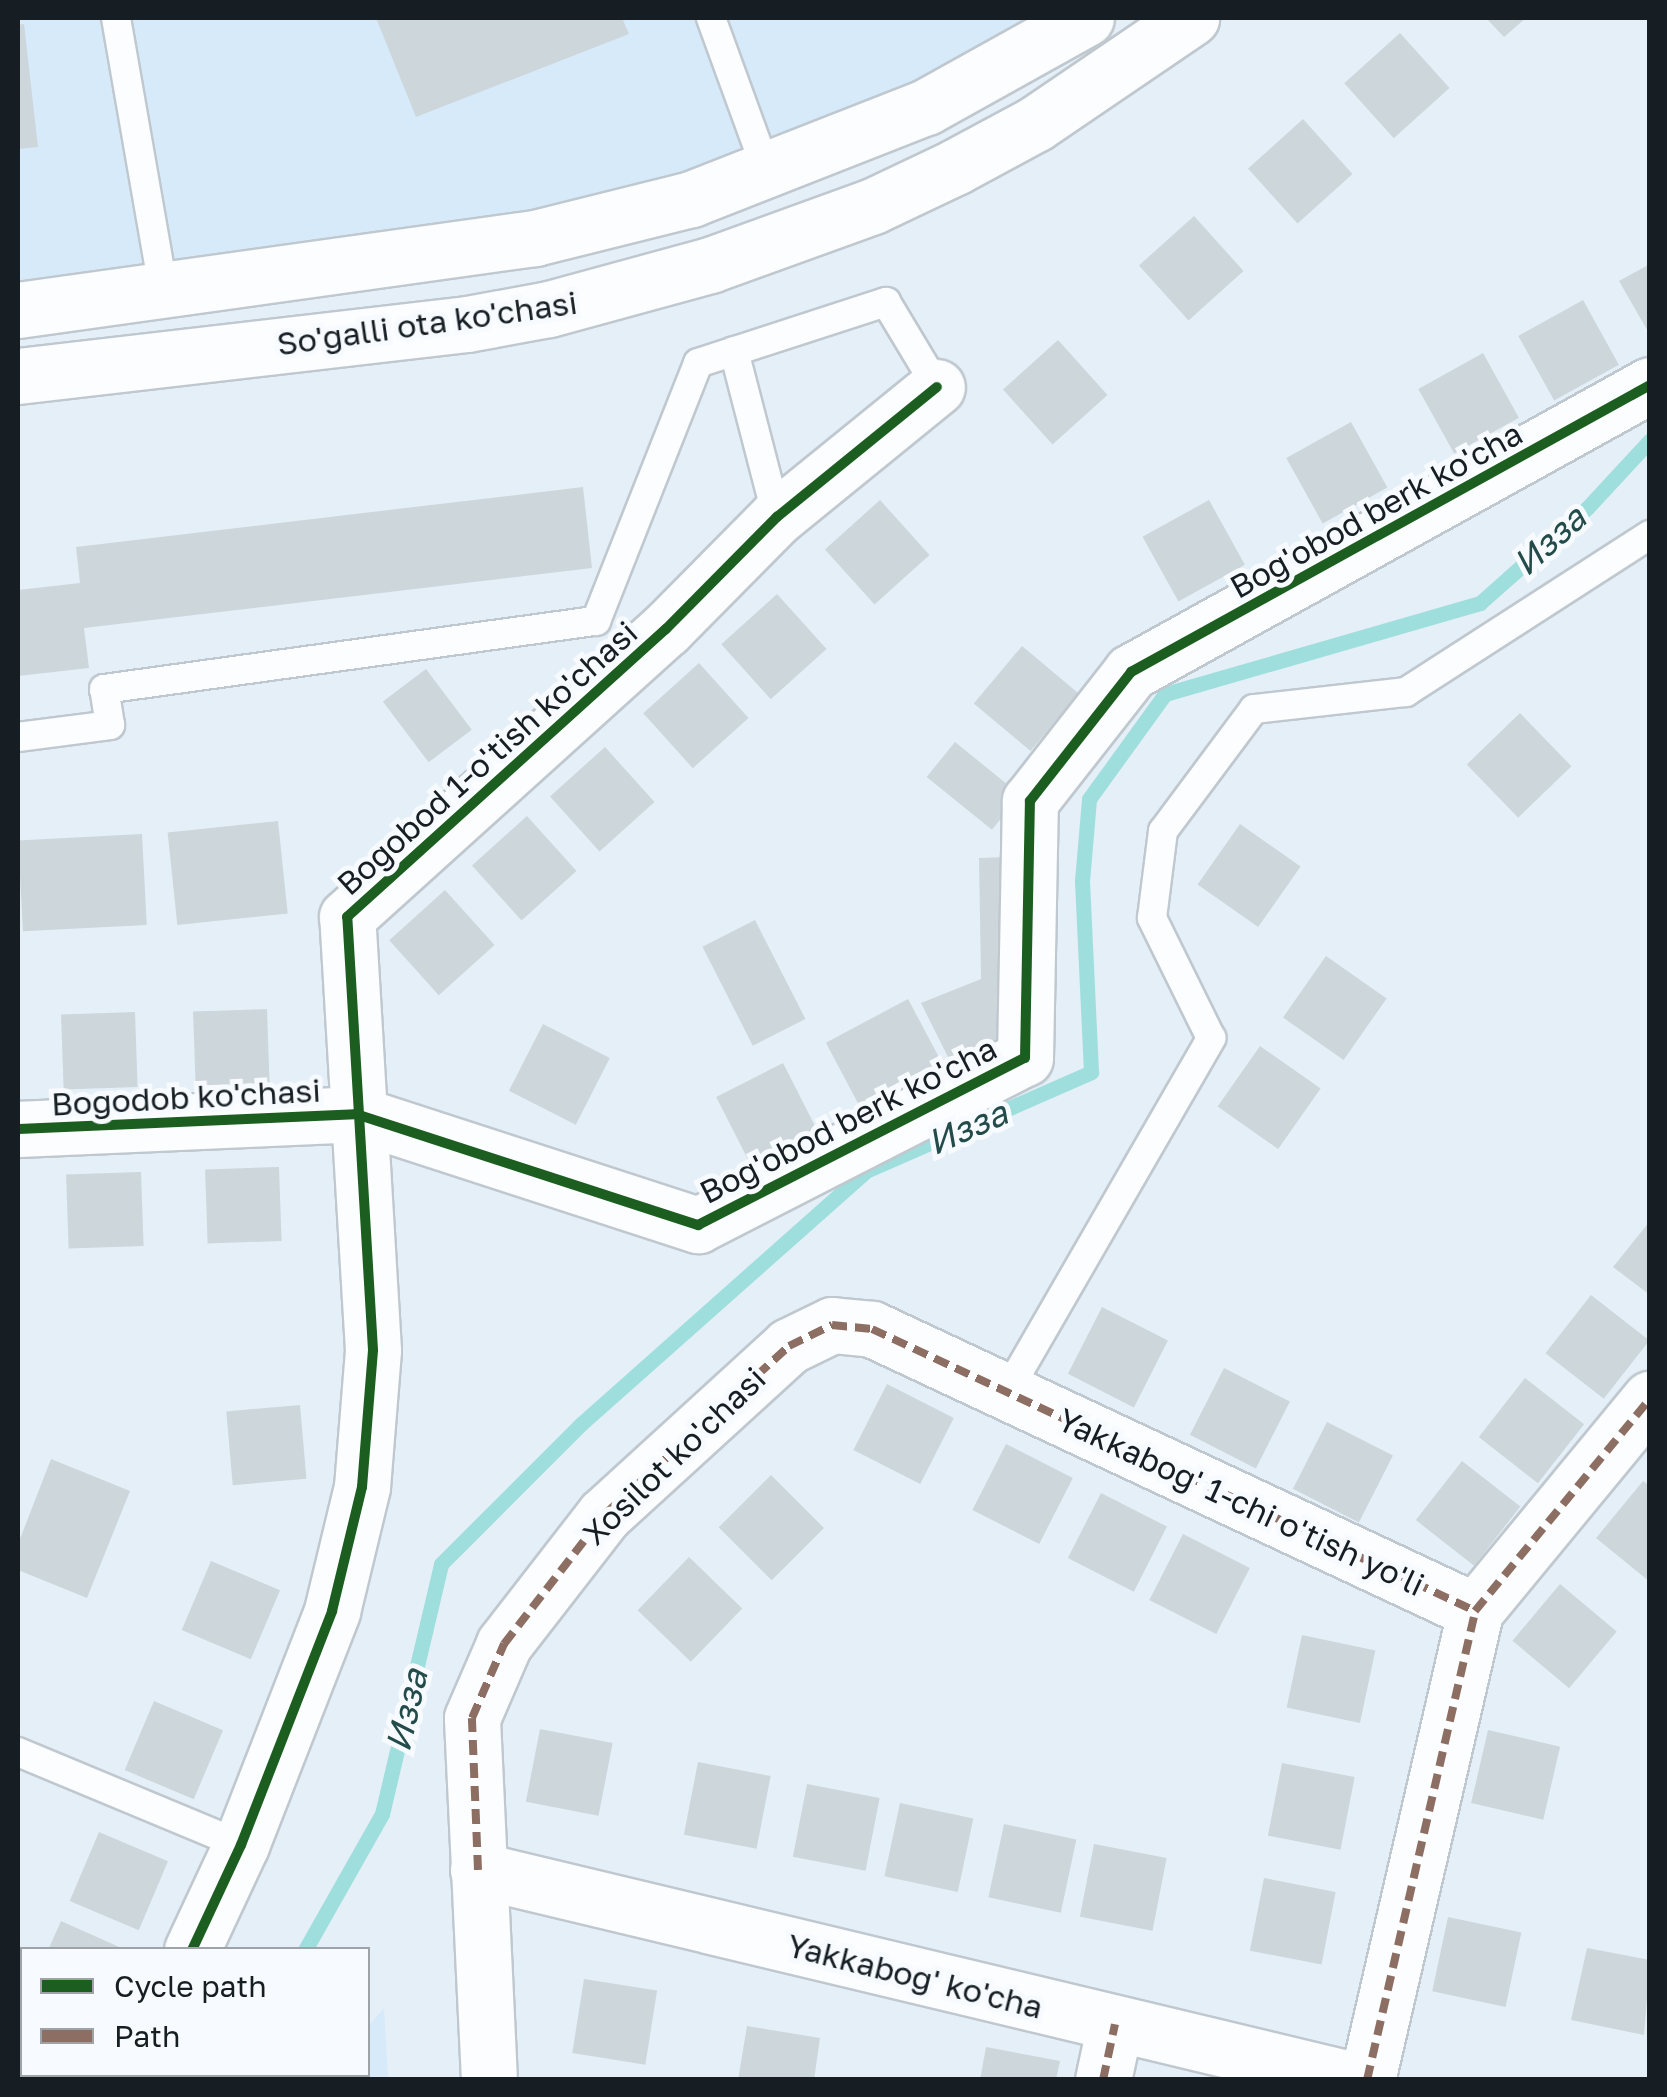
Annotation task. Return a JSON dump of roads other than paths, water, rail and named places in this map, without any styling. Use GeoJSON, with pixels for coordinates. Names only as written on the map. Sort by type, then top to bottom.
{"type":"FeatureCollection","features":[{"type":"Feature","properties":{"kind":"street","name":"So'galli ota ko'chasi"},"geometry":{"type":"LineString","coordinates":[[18,310],[164,294],[535,238],[691,199],[926,106],[1086,18]]}},
{"type":"Feature","properties":{"kind":"street","name":"So'galli ota ko'chasi"},"geometry":{"type":"LineString","coordinates":[[18,376],[467,324],[549,310],[710,266],[856,212],[955,166],[1051,114],[1191,18]]}},
{"type":"Feature","properties":{"kind":"street","name":"Bog'obod berk ko'cha"},"geometry":{"type":"LineString","coordinates":[[356,1114],[698,1224],[1025,1058],[1030,801],[1131,672],[1650,385]]}},
{"type":"Feature","properties":{"kind":"street","name":"Bogobod 1-o'tish ko'chasi"},"geometry":{"type":"LineString","coordinates":[[193,1947],[241,1845],[332,1611],[362,1487],[373,1350],[347,917],[666,629],[778,517],[938,387]]}},
{"type":"Feature","properties":{"kind":"street","name":"Bogodob ko'chasi"},"geometry":{"type":"LineString","coordinates":[[18,1130],[356,1114]]}},
{"type":"Feature","properties":{"kind":"street","name":"Xosilot ko'chasi"},"geometry":{"type":"LineString","coordinates":[[489,2080],[472,1718],[504,1644],[604,1515],[788,1346],[832,1326],[872,1329],[1007,1392]]}},
{"type":"Feature","properties":{"kind":"street","name":"Yakkabog' 1-chi o'tish yo'li"},"geometry":{"type":"LineString","coordinates":[[1007,1392],[1475,1612]]}},
{"type":"Feature","properties":{"kind":"street"},"geometry":{"type":"LineString","coordinates":[[1368,2080],[1475,1612],[1650,1399]]}},
{"type":"Feature","properties":{"kind":"street","name":"Yakkabog' ko'cha"},"geometry":{"type":"LineString","coordinates":[[478,1870],[1354,2080]]}},
{"type":"Feature","properties":{"kind":"street"},"geometry":{"type":"LineString","coordinates":[[1103,2080],[1115,2024]]}},
{"type":"Feature","properties":{"kind":"lane"},"geometry":{"type":"LineString","coordinates":[[116,18],[164,294]]}},
{"type":"Feature","properties":{"kind":"lane"},"geometry":{"type":"LineString","coordinates":[[711,18],[767,172]]}},
{"type":"Feature","properties":{"kind":"lane"},"geometry":{"type":"LineString","coordinates":[[18,737],[110,726],[104,688],[596,621],[698,363],[886,302],[938,387]]}},
{"type":"Feature","properties":{"kind":"lane"},"geometry":{"type":"LineString","coordinates":[[734,352],[778,517]]}},
{"type":"Feature","properties":{"kind":"lane"},"geometry":{"type":"LineString","coordinates":[[1007,1392],[1210,1038],[1152,918],[1163,831],[1254,709],[1406,692],[1650,535]]}},
{"type":"Feature","properties":{"kind":"lane"},"geometry":{"type":"LineString","coordinates":[[18,1752],[241,1845]]}},
{"type":"Feature","properties":{"kind":"waterway","name":"Изза"},"geometry":{"type":"LineString","coordinates":[[307,1947],[382,1814],[441,1564],[581,1424],[866,1171],[1091,1072],[1082,881],[1089,799],[1165,694],[1480,603],[1588,507],[1650,440]]}}]}
